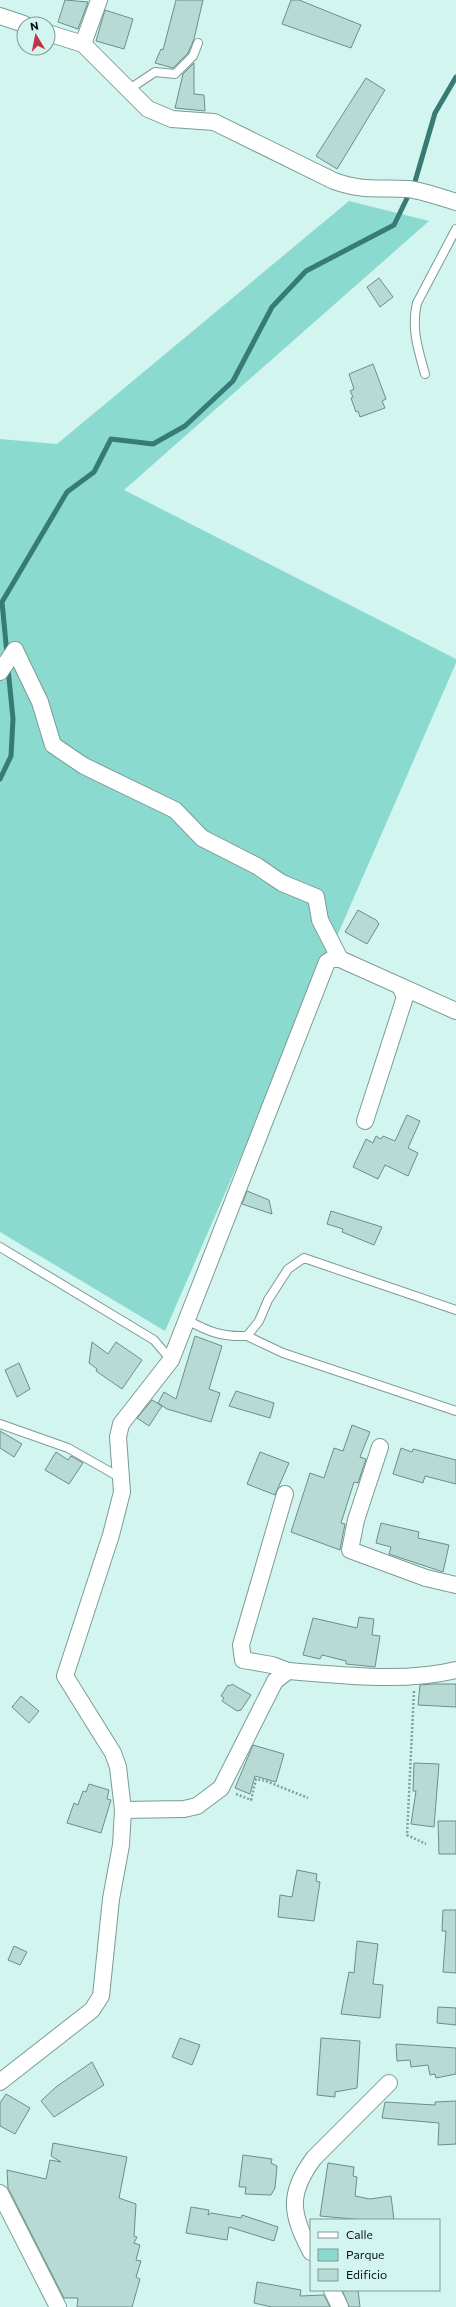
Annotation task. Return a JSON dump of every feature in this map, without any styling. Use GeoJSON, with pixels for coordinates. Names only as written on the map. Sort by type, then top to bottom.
{"type":"FeatureCollection","features":[{"type":"Feature","properties":{"kind":"street"},"geometry":{"type":"LineString","coordinates":[[83,44],[98,0]]}},
{"type":"Feature","properties":{"kind":"street"},"geometry":{"type":"LineString","coordinates":[[0,16],[16,21]]}},
{"type":"Feature","properties":{"kind":"street"},"geometry":{"type":"LineString","coordinates":[[56,35],[83,44],[148,109],[159,115],[172,119],[214,122],[334,181],[351,187],[368,190],[417,190],[456,202]]}},
{"type":"Feature","properties":{"kind":"street"},"geometry":{"type":"LineString","coordinates":[[0,672],[15,650],[40,702],[53,745],[84,766],[175,810],[202,838],[257,866],[282,883],[316,897],[320,920],[340,959]]}},
{"type":"Feature","properties":{"kind":"street"},"geometry":{"type":"LineString","coordinates":[[0,2082],[87,2014],[96,2005],[101,1996],[111,1899],[121,1845],[122,1810],[118,1767],[113,1753],[65,1676],[111,1535],[122,1492],[118,1437],[121,1424],[171,1360],[327,962],[332,959],[340,959],[456,1011]]}},
{"type":"Feature","properties":{"kind":"street"},"geometry":{"type":"LineString","coordinates":[[366,1121],[404,997],[400,986]]}},
{"type":"Feature","properties":{"kind":"street"},"geometry":{"type":"LineString","coordinates":[[380,1447],[356,1520],[350,1550],[426,1578],[456,1585]]}},
{"type":"Feature","properties":{"kind":"street"},"geometry":{"type":"LineString","coordinates":[[285,1494],[241,1645],[243,1660],[272,1665],[288,1671],[345,1675],[415,1676],[456,1670]]}},
{"type":"Feature","properties":{"kind":"street"},"geometry":{"type":"LineString","coordinates":[[122,1810],[184,1809],[197,1806],[221,1788],[243,1749],[275,1681],[288,1671]]}},
{"type":"Feature","properties":{"kind":"street"},"geometry":{"type":"LineString","coordinates":[[310,2250],[298,2227],[294,2206],[304,2172],[314,2158],[389,2083]]}},
{"type":"Feature","properties":{"kind":"street"},"geometry":{"type":"LineString","coordinates":[[0,2193],[58,2307]]}},
{"type":"Feature","properties":{"kind":"street"},"geometry":{"type":"LineString","coordinates":[[332,2291],[340,2307]]}},
{"type":"Feature","properties":{"kind":"lane"},"geometry":{"type":"LineString","coordinates":[[128,90],[155,72],[175,74],[193,56],[198,43]]}},
{"type":"Feature","properties":{"kind":"lane"},"geometry":{"type":"LineString","coordinates":[[425,374],[415,338],[415,313],[417,303],[456,229]]}},
{"type":"Feature","properties":{"kind":"lane"},"geometry":{"type":"LineString","coordinates":[[0,1247],[154,1340],[171,1360]]}},
{"type":"Feature","properties":{"kind":"lane"},"geometry":{"type":"LineString","coordinates":[[247,1336],[259,1321],[268,1300],[288,1269],[304,1258],[366,1280],[392,1286],[456,1310]]}},
{"type":"Feature","properties":{"kind":"lane"},"geometry":{"type":"LineString","coordinates":[[187,1320],[207,1331],[226,1337],[247,1336],[283,1353],[456,1410]]}},
{"type":"Feature","properties":{"kind":"lane"},"geometry":{"type":"LineString","coordinates":[[0,1424],[68,1448],[122,1478]]}},
{"type":"Feature","properties":{"kind":"path"},"geometry":{"type":"LineString","coordinates":[[415,1676],[407,1835],[426,1844]]}},
{"type":"Feature","properties":{"kind":"path"},"geometry":{"type":"LineString","coordinates":[[221,1788],[251,1800],[256,1779],[308,1798]]}},
{"type":"Feature","properties":{"kind":"green space"},"geometry":{"type":"Polygon","coordinates":[[[349,201],[429,221],[124,490],[456,659],[456,663],[165,1331],[0,1232],[0,439],[57,444],[349,201]]]}},
{"type":"Feature","properties":{"kind":"building"},"geometry":{"type":"Polygon","coordinates":[[[65,0],[88,2],[78,29],[58,22],[65,0]]]}},
{"type":"Feature","properties":{"kind":"building"},"geometry":{"type":"Polygon","coordinates":[[[176,0],[203,0],[194,39],[188,53],[173,68],[155,63],[161,49],[163,50],[176,0]]]}},
{"type":"Feature","properties":{"kind":"building"},"geometry":{"type":"Polygon","coordinates":[[[291,0],[299,0],[361,25],[351,48],[282,24],[291,0]]]}},
{"type":"Feature","properties":{"kind":"building"},"geometry":{"type":"Polygon","coordinates":[[[105,10],[133,19],[124,49],[96,41],[105,10]]]}},
{"type":"Feature","properties":{"kind":"building"},"geometry":{"type":"Polygon","coordinates":[[[194,63],[194,94],[204,95],[205,111],[175,108],[183,74],[194,63]]]}},
{"type":"Feature","properties":{"kind":"building"},"geometry":{"type":"Polygon","coordinates":[[[366,78],[385,90],[337,169],[316,156],[366,78]]]}},
{"type":"Feature","properties":{"kind":"building"},"geometry":{"type":"Polygon","coordinates":[[[379,278],[393,297],[380,307],[367,287],[379,278]]]}},
{"type":"Feature","properties":{"kind":"building"},"geometry":{"type":"Polygon","coordinates":[[[373,364],[386,399],[382,401],[385,408],[360,417],[358,411],[356,412],[351,398],[353,397],[350,391],[354,389],[349,374],[373,364]]]}},
{"type":"Feature","properties":{"kind":"building"},"geometry":{"type":"Polygon","coordinates":[[[358,910],[376,920],[379,924],[367,944],[345,932],[358,910]]]}},
{"type":"Feature","properties":{"kind":"building"},"geometry":{"type":"Polygon","coordinates":[[[407,1115],[420,1121],[408,1148],[418,1153],[408,1176],[385,1165],[378,1179],[353,1167],[366,1139],[373,1143],[376,1136],[381,1139],[383,1136],[395,1141],[407,1115]]]}},
{"type":"Feature","properties":{"kind":"building"},"geometry":{"type":"Polygon","coordinates":[[[247,1191],[269,1200],[272,1214],[242,1204],[247,1191]]]}},
{"type":"Feature","properties":{"kind":"building"},"geometry":{"type":"Polygon","coordinates":[[[331,1211],[382,1227],[374,1245],[342,1232],[343,1229],[327,1224],[331,1211]]]}},
{"type":"Feature","properties":{"kind":"building"},"geometry":{"type":"Polygon","coordinates":[[[195,1336],[222,1346],[209,1389],[220,1393],[211,1422],[167,1409],[158,1403],[164,1392],[176,1399],[195,1336]]]}},
{"type":"Feature","properties":{"kind":"building"},"geometry":{"type":"Polygon","coordinates":[[[92,1342],[108,1354],[116,1342],[142,1360],[122,1389],[96,1371],[97,1369],[89,1363],[92,1342]]]}},
{"type":"Feature","properties":{"kind":"building"},"geometry":{"type":"Polygon","coordinates":[[[19,1363],[30,1389],[17,1397],[5,1370],[19,1363]]]}},
{"type":"Feature","properties":{"kind":"building"},"geometry":{"type":"Polygon","coordinates":[[[236,1391],[274,1403],[270,1418],[229,1406],[236,1391]]]}},
{"type":"Feature","properties":{"kind":"building"},"geometry":{"type":"Polygon","coordinates":[[[152,1400],[162,1406],[149,1426],[137,1418],[152,1400]]]}},
{"type":"Feature","properties":{"kind":"building"},"geometry":{"type":"Polygon","coordinates":[[[352,1425],[370,1432],[360,1457],[366,1459],[358,1483],[354,1482],[341,1523],[345,1524],[340,1550],[291,1532],[310,1473],[324,1478],[334,1448],[343,1451],[352,1425]]]}},
{"type":"Feature","properties":{"kind":"building"},"geometry":{"type":"Polygon","coordinates":[[[0,1431],[22,1444],[14,1457],[0,1448],[0,1431]]]}},
{"type":"Feature","properties":{"kind":"building"},"geometry":{"type":"Polygon","coordinates":[[[401,1448],[412,1452],[413,1449],[456,1460],[456,1484],[425,1476],[423,1483],[393,1474],[401,1448]]]}},
{"type":"Feature","properties":{"kind":"building"},"geometry":{"type":"Polygon","coordinates":[[[56,1452],[68,1460],[71,1456],[83,1463],[69,1484],[45,1470],[56,1452]]]}},
{"type":"Feature","properties":{"kind":"building"},"geometry":{"type":"Polygon","coordinates":[[[260,1452],[289,1463],[275,1495],[247,1484],[260,1452]]]}},
{"type":"Feature","properties":{"kind":"building"},"geometry":{"type":"Polygon","coordinates":[[[381,1523],[419,1532],[418,1538],[449,1545],[443,1572],[389,1554],[391,1547],[376,1543],[381,1523]]]}},
{"type":"Feature","properties":{"kind":"building"},"geometry":{"type":"Polygon","coordinates":[[[359,1617],[374,1619],[372,1635],[380,1636],[375,1667],[346,1664],[346,1661],[322,1655],[320,1659],[303,1655],[313,1618],[357,1628],[359,1617]]]}},
{"type":"Feature","properties":{"kind":"building"},"geometry":{"type":"Polygon","coordinates":[[[232,1684],[251,1695],[241,1710],[237,1711],[222,1701],[224,1698],[221,1696],[228,1685],[230,1686],[232,1684]]]}},
{"type":"Feature","properties":{"kind":"building"},"geometry":{"type":"Polygon","coordinates":[[[456,1684],[456,1707],[418,1705],[420,1685],[456,1684]]]}},
{"type":"Feature","properties":{"kind":"building"},"geometry":{"type":"Polygon","coordinates":[[[21,1696],[39,1711],[29,1723],[12,1707],[21,1696]]]}},
{"type":"Feature","properties":{"kind":"building"},"geometry":{"type":"Polygon","coordinates":[[[253,1745],[284,1754],[276,1782],[255,1776],[250,1794],[235,1788],[253,1745]]]}},
{"type":"Feature","properties":{"kind":"building"},"geometry":{"type":"Polygon","coordinates":[[[414,1763],[439,1764],[434,1827],[411,1824],[416,1791],[413,1791],[414,1763]]]}},
{"type":"Feature","properties":{"kind":"building"},"geometry":{"type":"Polygon","coordinates":[[[89,1784],[109,1790],[107,1799],[111,1800],[101,1833],[67,1823],[74,1803],[78,1805],[83,1791],[86,1792],[89,1784]]]}},
{"type":"Feature","properties":{"kind":"building"},"geometry":{"type":"Polygon","coordinates":[[[438,1821],[456,1821],[456,1854],[439,1854],[438,1821]]]}},
{"type":"Feature","properties":{"kind":"building"},"geometry":{"type":"Polygon","coordinates":[[[297,1870],[317,1874],[316,1881],[320,1882],[314,1921],[278,1917],[280,1895],[292,1897],[297,1870]]]}},
{"type":"Feature","properties":{"kind":"building"},"geometry":{"type":"Polygon","coordinates":[[[443,1910],[456,1910],[456,1973],[443,1972],[446,1931],[442,1931],[443,1910]]]}},
{"type":"Feature","properties":{"kind":"building"},"geometry":{"type":"Polygon","coordinates":[[[357,1941],[378,1944],[373,1984],[383,1985],[380,2018],[341,2014],[349,1972],[354,1973],[357,1941]]]}},
{"type":"Feature","properties":{"kind":"building"},"geometry":{"type":"Polygon","coordinates":[[[14,1946],[27,1952],[20,1965],[8,1960],[14,1946]]]}},
{"type":"Feature","properties":{"kind":"building"},"geometry":{"type":"Polygon","coordinates":[[[438,2007],[456,2008],[456,2025],[437,2023],[438,2007]]]}},
{"type":"Feature","properties":{"kind":"building"},"geometry":{"type":"Polygon","coordinates":[[[180,2038],[200,2045],[192,2065],[172,2057],[180,2038]]]}},
{"type":"Feature","properties":{"kind":"building"},"geometry":{"type":"Polygon","coordinates":[[[321,2038],[360,2041],[357,2088],[335,2092],[335,2097],[317,2095],[321,2038]]]}},
{"type":"Feature","properties":{"kind":"building"},"geometry":{"type":"Polygon","coordinates":[[[396,2044],[456,2048],[456,2074],[436,2078],[435,2074],[430,2075],[428,2065],[411,2067],[410,2060],[397,2061],[396,2044]]]}},
{"type":"Feature","properties":{"kind":"building"},"geometry":{"type":"Polygon","coordinates":[[[92,2062],[104,2085],[54,2117],[41,2101],[56,2087],[92,2062]]]}},
{"type":"Feature","properties":{"kind":"building"},"geometry":{"type":"Polygon","coordinates":[[[6,2094],[30,2108],[15,2134],[0,2126],[0,2103],[6,2094]]]}},
{"type":"Feature","properties":{"kind":"building"},"geometry":{"type":"Polygon","coordinates":[[[456,2101],[456,2144],[438,2145],[439,2123],[382,2118],[385,2102],[435,2105],[435,2102],[456,2101]]]}},
{"type":"Feature","properties":{"kind":"building"},"geometry":{"type":"Polygon","coordinates":[[[53,2143],[127,2157],[119,2198],[136,2204],[134,2236],[137,2237],[134,2243],[140,2245],[136,2260],[141,2261],[136,2277],[140,2279],[132,2307],[77,2307],[78,2298],[64,2298],[8,2188],[7,2170],[46,2179],[50,2160],[61,2162],[51,2156],[53,2143]]]}},
{"type":"Feature","properties":{"kind":"building"},"geometry":{"type":"Polygon","coordinates":[[[243,2155],[272,2159],[271,2163],[277,2166],[275,2188],[271,2195],[245,2194],[246,2187],[239,2187],[243,2155]]]}},
{"type":"Feature","properties":{"kind":"building"},"geometry":{"type":"Polygon","coordinates":[[[328,2163],[354,2167],[353,2176],[357,2177],[355,2196],[370,2199],[391,2196],[394,2219],[352,2219],[320,2216],[328,2163]]]}},
{"type":"Feature","properties":{"kind":"building"},"geometry":{"type":"Polygon","coordinates":[[[191,2207],[209,2210],[208,2215],[211,2213],[241,2218],[242,2215],[278,2227],[274,2241],[229,2227],[227,2240],[186,2233],[191,2207]]]}},
{"type":"Feature","properties":{"kind":"building"},"geometry":{"type":"Polygon","coordinates":[[[257,2282],[301,2290],[300,2296],[324,2295],[330,2307],[272,2307],[254,2303],[257,2282]]]}},
{"type":"Feature","properties":{"kind":"building"},"geometry":{"type":"Polygon","coordinates":[[[342,2291],[358,2291],[360,2307],[349,2307],[342,2291]]]}},
{"type":"Feature","properties":{"kind":"waterway"},"geometry":{"type":"LineString","coordinates":[[414,185],[435,113],[456,77]]}},
{"type":"Feature","properties":{"kind":"waterway"},"geometry":{"type":"LineString","coordinates":[[7,654],[2,602],[67,492],[94,472],[111,439],[153,444],[185,426],[233,381],[272,307],[306,271],[394,225],[410,192]]}},
{"type":"Feature","properties":{"kind":"waterway"},"geometry":{"type":"LineString","coordinates":[[0,779],[11,756],[13,719],[8,668]]}}]}
